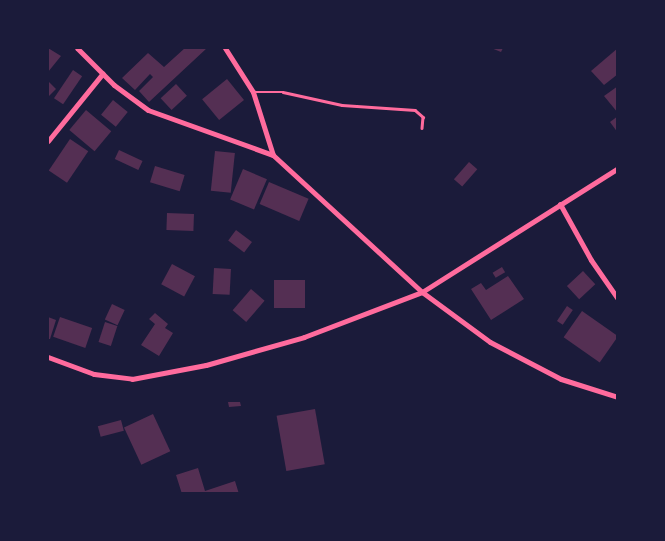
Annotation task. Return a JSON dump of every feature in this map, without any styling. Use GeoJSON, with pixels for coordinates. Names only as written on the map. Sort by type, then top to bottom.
{"type":"FeatureCollection","features":[{"type":"Feature","properties":{"kind":"street"},"geometry":{"type":"LineString","coordinates":[[77,48],[103,73],[148,110],[273,155],[422,292],[490,342],[561,379],[617,395]]}},
{"type":"Feature","properties":{"kind":"street"},"geometry":{"type":"LineString","coordinates":[[225,48],[253,92],[273,155]]}},
{"type":"Feature","properties":{"kind":"street"},"geometry":{"type":"LineString","coordinates":[[48,141],[103,73]]}},
{"type":"Feature","properties":{"kind":"street"},"geometry":{"type":"LineString","coordinates":[[48,357],[94,374],[132,379],[206,365],[304,337],[422,292],[618,168]]}},
{"type":"Feature","properties":{"kind":"street"},"geometry":{"type":"LineString","coordinates":[[560,204],[591,260],[618,299]]}},
{"type":"Feature","properties":{"kind":"lane"},"geometry":{"type":"LineString","coordinates":[[253,92],[283,92],[342,105],[415,110],[422,117],[422,128]]}},
{"type":"Feature","properties":{"kind":"building"},"geometry":{"type":"Polygon","coordinates":[[[48,48],[61,56],[48,72],[48,48]]]}},
{"type":"Feature","properties":{"kind":"building"},"geometry":{"type":"Polygon","coordinates":[[[185,48],[207,48],[149,102],[139,91],[153,77],[150,74],[135,90],[122,78],[148,53],[164,67],[185,48]]]}},
{"type":"Feature","properties":{"kind":"building"},"geometry":{"type":"Polygon","coordinates":[[[491,48],[503,48],[501,52],[491,48]]]}},
{"type":"Feature","properties":{"kind":"building"},"geometry":{"type":"Polygon","coordinates":[[[618,48],[618,74],[604,85],[591,71],[618,48]]]}},
{"type":"Feature","properties":{"kind":"building"},"geometry":{"type":"Polygon","coordinates":[[[73,70],[82,76],[63,104],[54,98],[73,70]]]}},
{"type":"Feature","properties":{"kind":"building"},"geometry":{"type":"Polygon","coordinates":[[[227,79],[244,100],[219,120],[202,99],[227,79]]]}},
{"type":"Feature","properties":{"kind":"building"},"geometry":{"type":"Polygon","coordinates":[[[48,81],[56,89],[49,96],[48,94],[48,81]]]}},
{"type":"Feature","properties":{"kind":"building"},"geometry":{"type":"Polygon","coordinates":[[[176,84],[187,96],[172,110],[161,98],[176,84]]]}},
{"type":"Feature","properties":{"kind":"building"},"geometry":{"type":"Polygon","coordinates":[[[618,86],[618,113],[604,96],[618,86]]]}},
{"type":"Feature","properties":{"kind":"building"},"geometry":{"type":"Polygon","coordinates":[[[113,100],[128,112],[116,127],[101,115],[113,100]]]}},
{"type":"Feature","properties":{"kind":"building"},"geometry":{"type":"Polygon","coordinates":[[[86,110],[111,131],[95,151],[69,130],[86,110]]]}},
{"type":"Feature","properties":{"kind":"building"},"geometry":{"type":"Polygon","coordinates":[[[618,116],[618,133],[610,122],[618,116]]]}},
{"type":"Feature","properties":{"kind":"building"},"geometry":{"type":"Polygon","coordinates":[[[70,139],[88,151],[67,183],[49,171],[70,139]]]}},
{"type":"Feature","properties":{"kind":"building"},"geometry":{"type":"Polygon","coordinates":[[[119,150],[143,161],[138,170],[115,159],[119,150]]]}},
{"type":"Feature","properties":{"kind":"building"},"geometry":{"type":"Polygon","coordinates":[[[215,151],[235,153],[231,193],[211,191],[215,151]]]}},
{"type":"Feature","properties":{"kind":"building"},"geometry":{"type":"Polygon","coordinates":[[[469,162],[477,169],[462,187],[454,179],[469,162]]]}},
{"type":"Feature","properties":{"kind":"building"},"geometry":{"type":"Polygon","coordinates":[[[155,166],[185,175],[180,191],[150,182],[155,166]]]}},
{"type":"Feature","properties":{"kind":"building"},"geometry":{"type":"Polygon","coordinates":[[[243,169],[267,179],[254,210],[230,199],[243,169]]]}},
{"type":"Feature","properties":{"kind":"building"},"geometry":{"type":"Polygon","coordinates":[[[269,182],[309,199],[299,221],[260,204],[269,182]]]}},
{"type":"Feature","properties":{"kind":"building"},"geometry":{"type":"Polygon","coordinates":[[[167,213],[194,214],[193,231],[166,230],[167,213]]]}},
{"type":"Feature","properties":{"kind":"building"},"geometry":{"type":"Polygon","coordinates":[[[236,230],[252,242],[244,252],[228,240],[236,230]]]}},
{"type":"Feature","properties":{"kind":"building"},"geometry":{"type":"Polygon","coordinates":[[[172,264],[195,276],[184,297],[161,284],[172,264]]]}},
{"type":"Feature","properties":{"kind":"building"},"geometry":{"type":"Polygon","coordinates":[[[502,267],[505,272],[496,278],[493,273],[502,267]]]}},
{"type":"Feature","properties":{"kind":"building"},"geometry":{"type":"Polygon","coordinates":[[[214,268],[231,269],[230,295],[213,294],[214,268]]]}},
{"type":"Feature","properties":{"kind":"building"},"geometry":{"type":"Polygon","coordinates":[[[583,271],[595,284],[579,299],[567,286],[583,271]]]}},
{"type":"Feature","properties":{"kind":"building"},"geometry":{"type":"Polygon","coordinates":[[[508,276],[524,299],[491,320],[471,289],[481,283],[486,290],[508,276]]]}},
{"type":"Feature","properties":{"kind":"building"},"geometry":{"type":"Polygon","coordinates":[[[274,280],[305,280],[305,308],[274,308],[274,280]]]}},
{"type":"Feature","properties":{"kind":"building"},"geometry":{"type":"Polygon","coordinates":[[[251,289],[265,301],[246,322],[233,310],[251,289]]]}},
{"type":"Feature","properties":{"kind":"building"},"geometry":{"type":"Polygon","coordinates":[[[112,304],[125,310],[118,325],[105,319],[112,304]]]}},
{"type":"Feature","properties":{"kind":"building"},"geometry":{"type":"Polygon","coordinates":[[[567,306],[573,310],[563,325],[557,321],[567,306]]]}},
{"type":"Feature","properties":{"kind":"building"},"geometry":{"type":"Polygon","coordinates":[[[582,311],[618,336],[600,362],[564,337],[582,311]]]}},
{"type":"Feature","properties":{"kind":"building"},"geometry":{"type":"Polygon","coordinates":[[[155,313],[168,324],[165,328],[173,333],[159,356],[141,345],[155,324],[149,319],[155,313]]]}},
{"type":"Feature","properties":{"kind":"building"},"geometry":{"type":"Polygon","coordinates":[[[48,317],[56,320],[50,339],[48,339],[48,317]]]}},
{"type":"Feature","properties":{"kind":"building"},"geometry":{"type":"Polygon","coordinates":[[[60,317],[92,328],[85,348],[53,337],[60,317]]]}},
{"type":"Feature","properties":{"kind":"building"},"geometry":{"type":"Polygon","coordinates":[[[105,322],[117,326],[111,346],[99,342],[105,322]]]}},
{"type":"Feature","properties":{"kind":"building"},"geometry":{"type":"Polygon","coordinates":[[[228,402],[240,402],[241,406],[229,407],[228,402]]]}},
{"type":"Feature","properties":{"kind":"building"},"geometry":{"type":"Polygon","coordinates":[[[315,409],[325,464],[286,471],[277,416],[315,409]]]}},
{"type":"Feature","properties":{"kind":"building"},"geometry":{"type":"Polygon","coordinates":[[[153,414],[170,451],[141,465],[124,428],[153,414]]]}},
{"type":"Feature","properties":{"kind":"building"},"geometry":{"type":"Polygon","coordinates":[[[121,420],[124,431],[101,437],[98,426],[121,420]]]}},
{"type":"Feature","properties":{"kind":"building"},"geometry":{"type":"Polygon","coordinates":[[[198,468],[205,491],[235,481],[239,494],[182,494],[176,475],[198,468]]]}}]}
